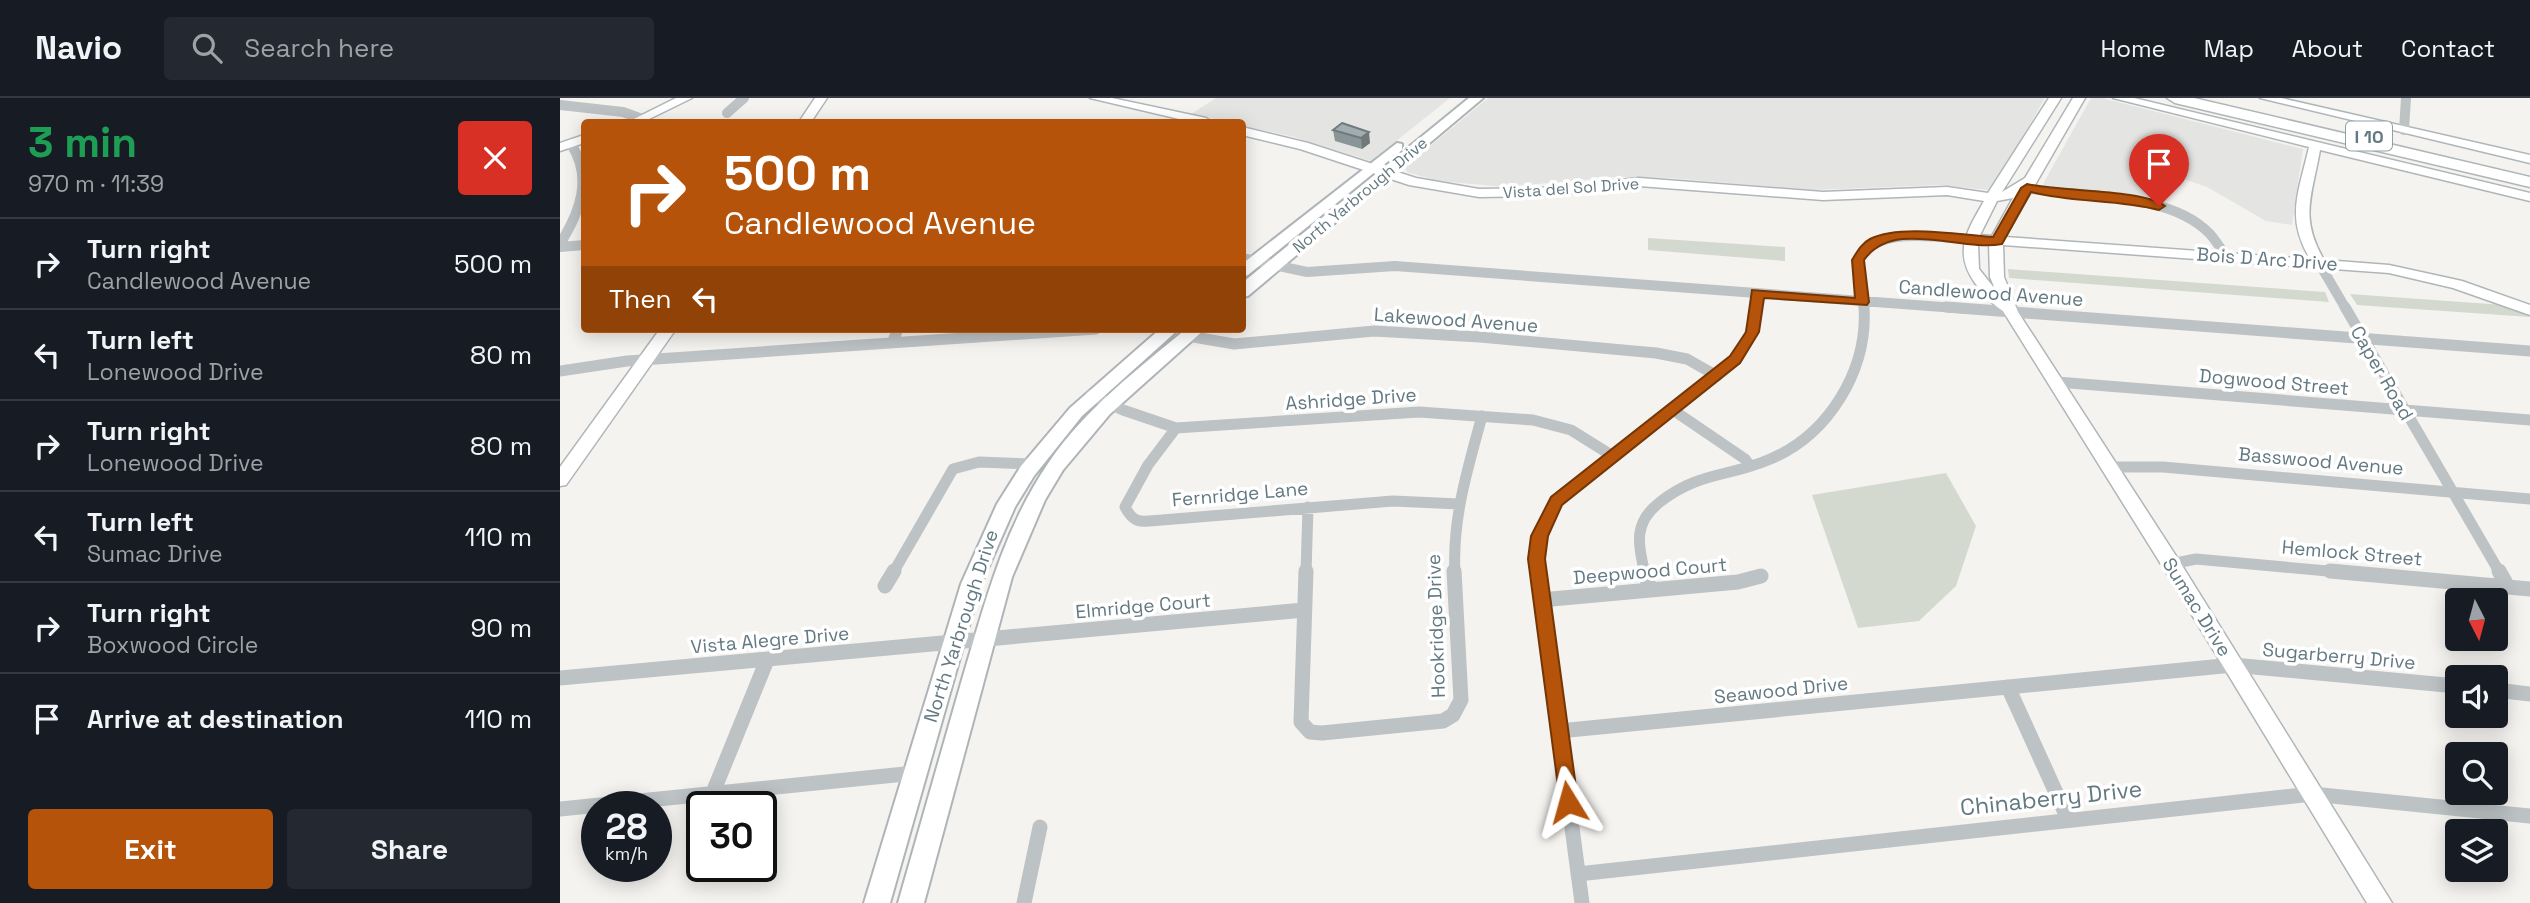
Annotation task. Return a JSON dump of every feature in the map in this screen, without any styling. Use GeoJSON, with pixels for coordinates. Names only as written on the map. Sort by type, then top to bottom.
{"type":"FeatureCollection","features":[{"type":"Feature","properties":{"kind":"highway","name":"I 10"},"geometry":{"type":"LineString","coordinates":[[2175,98],[2530,182]]}},
{"type":"Feature","properties":{"kind":"highway","name":"I 10"},"geometry":{"type":"LineString","coordinates":[[2208,98],[2530,174]]}},
{"type":"Feature","properties":{"kind":"highway"},"geometry":{"type":"LineString","coordinates":[[2224,109],[2380,159],[2473,183]]}},
{"type":"Feature","properties":{"kind":"highway"},"geometry":{"type":"LineString","coordinates":[[2337,128],[2530,166]]}},
{"type":"Feature","properties":{"kind":"main road","name":"North Yarbrough Drive"},"geometry":{"type":"LineString","coordinates":[[1249,259],[1371,168],[1458,98]]}},
{"type":"Feature","properties":{"kind":"main road","name":"North Yarbrough Drive"},"geometry":{"type":"LineString","coordinates":[[1246,289],[1477,98]]}},
{"type":"Feature","properties":{"kind":"main road","name":"North Yarbrough Drive"},"geometry":{"type":"LineString","coordinates":[[877,903],[953,642],[992,528],[1031,464],[1174,333]]}},
{"type":"Feature","properties":{"kind":"main road","name":"North Yarbrough Drive"},"geometry":{"type":"LineString","coordinates":[[912,903],[1012,547],[1036,493],[1099,400]]}},
{"type":"Feature","properties":{"kind":"street"},"geometry":{"type":"LineString","coordinates":[[642,119],[686,98]]}},
{"type":"Feature","properties":{"kind":"street"},"geometry":{"type":"LineString","coordinates":[[727,113],[744,98]]}},
{"type":"Feature","properties":{"kind":"street"},"geometry":{"type":"LineString","coordinates":[[807,119],[821,98]]}},
{"type":"Feature","properties":{"kind":"street"},"geometry":{"type":"LineString","coordinates":[[1097,98],[1192,119]]}},
{"type":"Feature","properties":{"kind":"street"},"geometry":{"type":"LineString","coordinates":[[1650,590],[1638,536],[1644,517],[1675,489],[1691,480],[1705,474],[1770,460],[1801,441],[1817,427],[1843,393],[1853,376],[1863,341],[1863,302],[1858,260],[1861,253],[1876,240],[1904,236],[1972,239],[1992,198],[2055,98]]}},
{"type":"Feature","properties":{"kind":"street","name":"Sumac Drive"},"geometry":{"type":"LineString","coordinates":[[2079,98],[1999,237],[1995,252],[1997,277],[2011,312],[2171,564],[2379,903]]}},
{"type":"Feature","properties":{"kind":"street"},"geometry":{"type":"LineString","coordinates":[[2119,98],[2530,197]]}},
{"type":"Feature","properties":{"kind":"street"},"geometry":{"type":"LineString","coordinates":[[2266,98],[2530,159]]}},
{"type":"Feature","properties":{"kind":"street"},"geometry":{"type":"LineString","coordinates":[[2404,130],[2406,98]]}},
{"type":"Feature","properties":{"kind":"street"},"geometry":{"type":"LineString","coordinates":[[560,106],[623,113],[634,119]]}},
{"type":"Feature","properties":{"kind":"street","name":"Vista del Sol Drive"},"geometry":{"type":"LineString","coordinates":[[1246,132],[1289,141],[1445,189],[1496,194],[1639,182],[1823,196],[1947,191],[1992,198]]}},
{"type":"Feature","properties":{"kind":"street"},"geometry":{"type":"LineString","coordinates":[[565,145],[578,153],[581,165]]}},
{"type":"Feature","properties":{"kind":"street","name":"Caper Road"},"geometry":{"type":"LineString","coordinates":[[2315,146],[2301,218],[2305,239],[2508,587]]}},
{"type":"Feature","properties":{"kind":"street"},"geometry":{"type":"LineString","coordinates":[[1992,198],[2010,195],[2039,167]]}},
{"type":"Feature","properties":{"kind":"street"},"geometry":{"type":"LineString","coordinates":[[2027,188],[2047,193],[2130,199],[2159,206],[2197,225],[2215,240],[2225,256]]}},
{"type":"Feature","properties":{"kind":"street"},"geometry":{"type":"LineString","coordinates":[[1992,198],[2002,206],[1999,237]]}},
{"type":"Feature","properties":{"kind":"street"},"geometry":{"type":"LineString","coordinates":[[560,245],[581,203]]}},
{"type":"Feature","properties":{"kind":"street","name":"Bois D Arc Drive"},"geometry":{"type":"LineString","coordinates":[[1972,239],[1999,237],[2389,269],[2437,278],[2530,310]]}},
{"type":"Feature","properties":{"kind":"street","name":"Sumac Drive"},"geometry":{"type":"LineString","coordinates":[[1972,239],[1971,262],[1976,277],[2011,312]]}},
{"type":"Feature","properties":{"kind":"street"},"geometry":{"type":"LineString","coordinates":[[560,245],[581,245]]}},
{"type":"Feature","properties":{"kind":"street","name":"Candlewood Avenue"},"geometry":{"type":"LineString","coordinates":[[1249,259],[1307,272],[1395,266],[2530,351]]}},
{"type":"Feature","properties":{"kind":"street"},"geometry":{"type":"LineString","coordinates":[[1582,903],[1536,559],[1539,536],[1556,502],[1611,455],[1717,376],[1735,359],[1753,332],[1758,306],[1757,293]]}},
{"type":"Feature","properties":{"kind":"street"},"geometry":{"type":"LineString","coordinates":[[563,472],[665,333]]}},
{"type":"Feature","properties":{"kind":"street"},"geometry":{"type":"LineString","coordinates":[[892,343],[896,333]]}},
{"type":"Feature","properties":{"kind":"street"},"geometry":{"type":"LineString","coordinates":[[560,371],[605,363],[1038,333]]}},
{"type":"Feature","properties":{"kind":"street","name":"Lakewood Avenue"},"geometry":{"type":"LineString","coordinates":[[1182,333],[1215,344],[1243,345],[1334,333],[1403,333],[1656,352],[1686,359],[1717,376]]}},
{"type":"Feature","properties":{"kind":"street","name":"Dogwood Street"},"geometry":{"type":"LineString","coordinates":[[2057,382],[2530,420]]}},
{"type":"Feature","properties":{"kind":"street","name":"Ashridge Drive"},"geometry":{"type":"LineString","coordinates":[[1099,400],[1176,428],[1393,413],[1448,412],[1482,415],[1559,425],[1587,438],[1611,455]]}},
{"type":"Feature","properties":{"kind":"street"},"geometry":{"type":"LineString","coordinates":[[1673,410],[1745,459],[1750,466]]}},
{"type":"Feature","properties":{"kind":"street","name":"Hookridge Drive"},"geometry":{"type":"LineString","coordinates":[[1308,507],[1300,719],[1304,728],[1310,732],[1322,733],[1443,721],[1453,715],[1461,700],[1452,542],[1482,415]]}},
{"type":"Feature","properties":{"kind":"street","name":"Fernridge Lane"},"geometry":{"type":"LineString","coordinates":[[1176,428],[1130,494],[1125,507],[1130,518],[1138,521],[1162,520],[1393,500],[1459,504]]}},
{"type":"Feature","properties":{"kind":"street"},"geometry":{"type":"LineString","coordinates":[[885,586],[953,469],[983,463],[1031,464]]}},
{"type":"Feature","properties":{"kind":"street","name":"Basswood Avenue"},"geometry":{"type":"LineString","coordinates":[[2109,467],[2139,465],[2530,499]]}},
{"type":"Feature","properties":{"kind":"street","name":"Hemlock Street"},"geometry":{"type":"LineString","coordinates":[[2171,564],[2196,559],[2530,589]]}},
{"type":"Feature","properties":{"kind":"street","name":"Deepwood Court"},"geometry":{"type":"LineString","coordinates":[[1541,600],[1738,583],[1761,576]]}},
{"type":"Feature","properties":{"kind":"street","name":"Elmridge Court"},"geometry":{"type":"LineString","coordinates":[[985,640],[1304,610]]}},
{"type":"Feature","properties":{"kind":"street","name":"Vista Alegre Drive"},"geometry":{"type":"LineString","coordinates":[[560,678],[985,640]]}},
{"type":"Feature","properties":{"kind":"street"},"geometry":{"type":"LineString","coordinates":[[714,791],[767,660]]}},
{"type":"Feature","properties":{"kind":"street","name":"Sugarberry Drive"},"geometry":{"type":"LineString","coordinates":[[2008,687],[2233,666],[2445,685]]}},
{"type":"Feature","properties":{"kind":"street"},"geometry":{"type":"LineString","coordinates":[[2008,687],[2068,819]]}},
{"type":"Feature","properties":{"kind":"street","name":"Seawood Drive"},"geometry":{"type":"LineString","coordinates":[[1559,731],[2008,687]]}},
{"type":"Feature","properties":{"kind":"street"},"geometry":{"type":"LineString","coordinates":[[2508,691],[2530,694]]}},
{"type":"Feature","properties":{"kind":"street"},"geometry":{"type":"LineString","coordinates":[[749,791],[915,773]]}},
{"type":"Feature","properties":{"kind":"street","name":"Chinaberry Drive"},"geometry":{"type":"LineString","coordinates":[[1578,874],[2312,794],[2530,816]]}},
{"type":"Feature","properties":{"kind":"street"},"geometry":{"type":"LineString","coordinates":[[560,809],[686,797]]}},
{"type":"Feature","properties":{"kind":"street"},"geometry":{"type":"LineString","coordinates":[[1024,903],[1040,827]]}},
{"type":"Feature","properties":{"kind":"shaded area"},"geometry":{"type":"Polygon","coordinates":[[[1216,98],[1450,98],[1371,161],[1294,137],[1246,127],[1246,119],[1215,119],[1191,114],[1216,98]]]}},
{"type":"Feature","properties":{"kind":"shaded area"},"geometry":{"type":"Polygon","coordinates":[[[1488,98],[2045,98],[1993,188],[1988,190],[1941,185],[1814,190],[1669,178],[1616,177],[1506,187],[1437,181],[1407,172],[1405,167],[1488,98]]]}},
{"type":"Feature","properties":{"kind":"shaded area"},"geometry":{"type":"Polygon","coordinates":[[[2091,98],[2102,98],[2303,149],[2292,225],[2266,221],[2207,187],[2172,175],[2159,198],[2054,188],[2043,184],[2091,98]]]}},
{"type":"Feature","properties":{"kind":"shaded area"},"geometry":{"type":"Polygon","coordinates":[[[1648,238],[1785,247],[1785,261],[1648,250],[1648,238]]]}},
{"type":"Feature","properties":{"kind":"shaded area"},"geometry":{"type":"Polygon","coordinates":[[[2008,269],[2325,292],[2329,302],[2009,278],[2008,269]]]}},
{"type":"Feature","properties":{"kind":"shaded area"},"geometry":{"type":"Polygon","coordinates":[[[2350,294],[2504,305],[2530,317],[2357,305],[2350,294]]]}},
{"type":"Feature","properties":{"kind":"shaded area"},"geometry":{"type":"Polygon","coordinates":[[[1946,473],[1976,526],[1956,586],[1919,621],[1858,628],[1812,495],[1946,473]]]}},
{"type":"Feature","properties":{"kind":"building"},"geometry":{"type":"Polygon","coordinates":[[[1342,123],[1369,132],[1361,138],[1333,130],[1342,123]]]}},
{"type":"Feature","properties":{"kind":"route"},"geometry":{"type":"LineString","coordinates":[[1568,802],[1536,559],[1539,536],[1556,502],[1611,455],[1723,372],[1735,359],[1753,332],[1758,306],[1757,293],[1863,302],[1858,260],[1861,253],[1876,240],[1904,236],[1998,241],[2027,188],[2047,193],[2139,200],[2159,206]]}}]}
